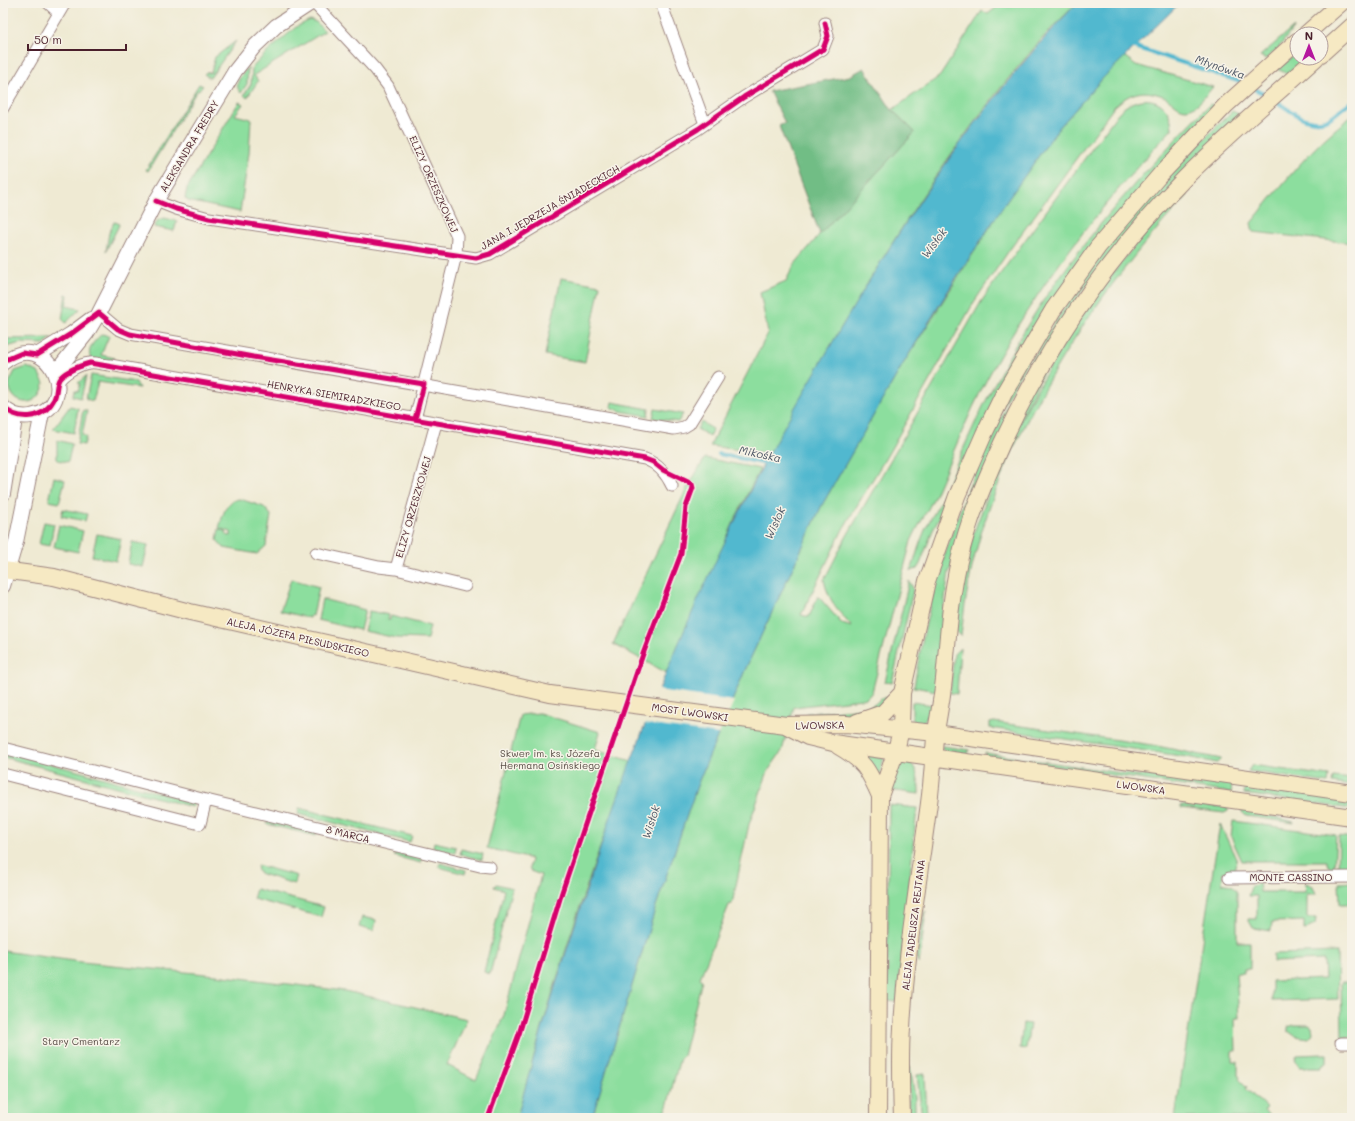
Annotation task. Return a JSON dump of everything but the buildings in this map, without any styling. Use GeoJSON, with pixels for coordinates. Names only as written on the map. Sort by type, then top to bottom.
{"type":"FeatureCollection","features":[{"type":"Feature","properties":{"kind":"main road"},"geometry":{"type":"LineString","coordinates":[[1315,26],[1341,3]]}},
{"type":"Feature","properties":{"kind":"main road"},"geometry":{"type":"LineString","coordinates":[[1329,47],[1352,26]]}},
{"type":"Feature","properties":{"kind":"main road"},"geometry":{"type":"LineString","coordinates":[[878,1118],[880,796],[896,752],[901,729],[902,693],[927,581],[943,535],[984,434],[1004,393],[1053,310],[1098,247],[1160,175],[1226,105],[1289,48]]}},
{"type":"Feature","properties":{"kind":"main road","name":"ALEJA TADEUSZA REJTANA"},"geometry":{"type":"LineString","coordinates":[[902,1118],[902,1025],[912,926],[929,801],[936,733],[942,700],[952,599],[959,558],[972,515],[984,483],[1019,407],[1068,324],[1126,245],[1182,181],[1307,66]]}},
{"type":"Feature","properties":{"kind":"main road","name":"ALEJA JÓZEFA PIŁSUDSKIEGO"},"geometry":{"type":"LineString","coordinates":[[5,570],[61,579],[171,607],[500,684],[550,694],[594,699]]}},
{"type":"Feature","properties":{"kind":"main road"},"geometry":{"type":"LineString","coordinates":[[846,724],[867,720],[883,713],[902,693]]}},
{"type":"Feature","properties":{"kind":"main road","name":"MOST LWOWSKI"},"geometry":{"type":"LineString","coordinates":[[594,699],[786,725]]}},
{"type":"Feature","properties":{"kind":"main road","name":"LWOWSKA"},"geometry":{"type":"LineString","coordinates":[[786,725],[846,724],[936,733],[1352,793]]}},
{"type":"Feature","properties":{"kind":"main road","name":"LWOWSKA"},"geometry":{"type":"LineString","coordinates":[[786,725],[808,737],[833,743],[933,756],[1352,817]]}},
{"type":"Feature","properties":{"kind":"main road"},"geometry":{"type":"LineString","coordinates":[[833,743],[860,760],[867,769],[880,796]]}},
{"type":"Feature","properties":{"kind":"street"},"geometry":{"type":"LineString","coordinates":[[3,108],[62,8],[48,3]]}},
{"type":"Feature","properties":{"kind":"street","name":"ALEKSANDRA FREDRY"},"geometry":{"type":"LineString","coordinates":[[56,378],[99,313],[156,201],[235,71],[254,48],[276,26],[311,3]]}},
{"type":"Feature","properties":{"kind":"street","name":"ELIZY ORZESZKOWEJ"},"geometry":{"type":"LineString","coordinates":[[314,3],[375,69],[388,86],[457,236],[456,255],[415,418]]}},
{"type":"Feature","properties":{"kind":"street"},"geometry":{"type":"LineString","coordinates":[[661,3],[705,124]]}},
{"type":"Feature","properties":{"kind":"street","name":"JANA I JĘDRZEJA ŚNIADECKICH"},"geometry":{"type":"LineString","coordinates":[[156,201],[176,210],[209,218],[476,258],[490,254],[705,124],[744,97],[823,49],[828,36],[824,23]]}},
{"type":"Feature","properties":{"kind":"street"},"geometry":{"type":"LineString","coordinates":[[99,313],[118,329],[130,334],[253,357],[424,384],[679,428],[684,427],[692,420],[718,377]]}},
{"type":"Feature","properties":{"kind":"street","name":"ALEKSANDRA FREDRY"},"geometry":{"type":"LineString","coordinates":[[37,355],[71,334],[99,313]]}},
{"type":"Feature","properties":{"kind":"street"},"geometry":{"type":"LineString","coordinates":[[5,360],[22,353],[37,355],[49,363],[56,378],[57,393],[54,401],[42,413],[27,417],[8,411]]}},
{"type":"Feature","properties":{"kind":"street","name":"HENRYKA SIEMIRADZKIEGO"},"geometry":{"type":"LineString","coordinates":[[56,378],[90,363],[110,365],[415,418],[436,423],[645,459],[653,462],[663,470],[672,486]]}},
{"type":"Feature","properties":{"kind":"street"},"geometry":{"type":"LineString","coordinates":[[3,494],[14,425],[8,411]]}},
{"type":"Feature","properties":{"kind":"street"},"geometry":{"type":"LineString","coordinates":[[3,586],[5,570],[17,538],[42,413]]}},
{"type":"Feature","properties":{"kind":"street","name":"ELIZY ORZESZKOWEJ"},"geometry":{"type":"LineString","coordinates":[[396,569],[436,423]]}},
{"type":"Feature","properties":{"kind":"street"},"geometry":{"type":"LineString","coordinates":[[316,553],[379,567],[396,569],[465,586]]}},
{"type":"Feature","properties":{"kind":"street","name":"8 MARCA"},"geometry":{"type":"LineString","coordinates":[[3,748],[206,800],[480,866],[490,867]]}},
{"type":"Feature","properties":{"kind":"street"},"geometry":{"type":"LineString","coordinates":[[3,774],[200,824],[206,800]]}},
{"type":"Feature","properties":{"kind":"street","name":"MONTE CASSINO"},"geometry":{"type":"LineString","coordinates":[[1229,878],[1352,877]]}},
{"type":"Feature","properties":{"kind":"green space"},"geometry":{"type":"Polygon","coordinates":[[[1002,3],[1077,3],[1045,35],[996,94],[925,192],[829,348],[769,454],[710,446],[768,333],[760,292],[786,281],[794,265],[820,234],[915,132],[892,110],[940,76],[982,11],[988,14],[1002,3]]]}},
{"type":"Feature","properties":{"kind":"green space"},"geometry":{"type":"Polygon","coordinates":[[[310,20],[316,22],[325,31],[254,75],[258,81],[247,98],[244,95],[251,84],[252,68],[265,54],[296,27],[310,20]]]}},
{"type":"Feature","properties":{"kind":"green space"},"geometry":{"type":"Polygon","coordinates":[[[1289,31],[1289,34],[1277,50],[1266,59],[1260,56],[1289,31]]]}},
{"type":"Feature","properties":{"kind":"green space"},"geometry":{"type":"Polygon","coordinates":[[[236,41],[210,78],[204,74],[206,72],[211,73],[215,57],[236,41]]]}},
{"type":"Feature","properties":{"kind":"green space"},"geometry":{"type":"Polygon","coordinates":[[[1124,56],[1136,65],[1213,87],[1199,103],[1188,109],[1180,108],[1167,98],[1149,92],[1131,95],[1114,107],[1008,252],[974,302],[888,454],[843,529],[801,615],[809,617],[818,596],[842,624],[852,627],[838,611],[831,600],[824,580],[844,541],[981,302],[1118,113],[1126,106],[1144,100],[1152,100],[1166,109],[1170,118],[1172,129],[1120,187],[1071,248],[1027,312],[987,379],[966,422],[935,495],[911,541],[872,692],[867,698],[862,699],[794,707],[782,751],[768,771],[749,824],[732,904],[729,905],[700,978],[702,980],[683,1056],[680,1058],[664,1118],[592,1118],[656,906],[698,783],[745,670],[822,505],[903,364],[1002,208],[1057,130],[1124,56]]]}},
{"type":"Feature","properties":{"kind":"green space"},"geometry":{"type":"Polygon","coordinates":[[[1289,59],[1289,66],[1297,66],[1288,74],[1277,69],[1289,59]]]}},
{"type":"Feature","properties":{"kind":"green space"},"geometry":{"type":"Polygon","coordinates":[[[248,67],[247,84],[241,93],[237,86],[241,76],[248,67]]]}},
{"type":"Feature","properties":{"kind":"green space"},"geometry":{"type":"Polygon","coordinates":[[[864,68],[892,110],[915,132],[820,234],[779,126],[785,123],[769,91],[850,76],[864,68]]]}},
{"type":"Feature","properties":{"kind":"green space"},"geometry":{"type":"Polygon","coordinates":[[[199,84],[203,86],[196,92],[148,171],[146,170],[199,84]]]}},
{"type":"Feature","properties":{"kind":"green space"},"geometry":{"type":"Polygon","coordinates":[[[239,102],[243,104],[235,115],[251,119],[249,153],[240,212],[188,201],[185,198],[187,188],[239,102]]]}},
{"type":"Feature","properties":{"kind":"green space"},"geometry":{"type":"Polygon","coordinates":[[[1210,104],[1216,106],[1098,237],[934,527],[920,564],[917,569],[911,571],[925,530],[941,500],[980,413],[1008,359],[1039,307],[1056,282],[1110,212],[1169,146],[1210,104]]]}},
{"type":"Feature","properties":{"kind":"green space"},"geometry":{"type":"Polygon","coordinates":[[[1232,111],[1241,115],[1079,295],[949,572],[941,626],[936,691],[914,687],[925,629],[940,572],[958,516],[980,461],[1034,356],[1065,306],[1114,238],[1163,182],[1232,111]]]}},
{"type":"Feature","properties":{"kind":"green space"},"geometry":{"type":"Polygon","coordinates":[[[1352,116],[1352,243],[1253,232],[1251,223],[1286,180],[1337,127],[1352,116]]]}},
{"type":"Feature","properties":{"kind":"green space"},"geometry":{"type":"Polygon","coordinates":[[[1179,195],[1188,195],[1120,274],[1089,317],[1059,363],[1033,410],[1010,458],[990,506],[975,555],[966,596],[961,636],[956,631],[965,569],[974,532],[1008,447],[1027,408],[1071,332],[1096,296],[1122,261],[1150,228],[1179,195]]]}},
{"type":"Feature","properties":{"kind":"green space"},"geometry":{"type":"Polygon","coordinates":[[[164,218],[177,221],[174,231],[154,227],[158,220],[164,218]]]}},
{"type":"Feature","properties":{"kind":"green space"},"geometry":{"type":"Polygon","coordinates":[[[114,222],[118,223],[119,225],[106,251],[109,233],[114,222]]]}},
{"type":"Feature","properties":{"kind":"green space"},"geometry":{"type":"Polygon","coordinates":[[[561,278],[600,285],[585,362],[545,355],[561,278]]]}},
{"type":"Feature","properties":{"kind":"green space"},"geometry":{"type":"Polygon","coordinates":[[[66,294],[68,295],[66,306],[80,309],[66,323],[62,319],[66,294]]]}},
{"type":"Feature","properties":{"kind":"green space"},"geometry":{"type":"Polygon","coordinates":[[[102,334],[109,336],[101,355],[115,358],[109,361],[91,359],[90,348],[102,334]]]}},
{"type":"Feature","properties":{"kind":"green space"},"geometry":{"type":"Polygon","coordinates":[[[52,338],[44,344],[21,343],[3,348],[3,339],[52,338]]]}},
{"type":"Feature","properties":{"kind":"green space"},"geometry":{"type":"Polygon","coordinates":[[[27,367],[38,372],[44,383],[42,391],[37,397],[32,401],[26,402],[20,401],[14,397],[9,383],[15,371],[27,367]]]}},
{"type":"Feature","properties":{"kind":"green space"},"geometry":{"type":"Polygon","coordinates":[[[91,375],[136,382],[139,388],[98,382],[93,401],[86,399],[91,375]]]}},
{"type":"Feature","properties":{"kind":"green space"},"geometry":{"type":"Polygon","coordinates":[[[86,376],[81,398],[73,396],[75,390],[78,391],[80,384],[78,383],[86,376]]]}},
{"type":"Feature","properties":{"kind":"green space"},"geometry":{"type":"Polygon","coordinates":[[[612,402],[649,409],[648,416],[620,411],[611,407],[612,402]]]}},
{"type":"Feature","properties":{"kind":"green space"},"geometry":{"type":"Polygon","coordinates":[[[70,406],[78,408],[74,433],[53,429],[70,406]]]}},
{"type":"Feature","properties":{"kind":"green space"},"geometry":{"type":"Polygon","coordinates":[[[655,409],[683,414],[678,422],[653,418],[655,409]]]}},
{"type":"Feature","properties":{"kind":"green space"},"geometry":{"type":"Polygon","coordinates":[[[83,410],[87,411],[82,435],[86,437],[84,445],[77,444],[83,410]]]}},
{"type":"Feature","properties":{"kind":"green space"},"geometry":{"type":"Polygon","coordinates":[[[701,422],[713,429],[709,436],[697,429],[701,422]]]}},
{"type":"Feature","properties":{"kind":"green space"},"geometry":{"type":"Polygon","coordinates":[[[57,440],[72,444],[68,462],[57,460],[57,440]]]}},
{"type":"Feature","properties":{"kind":"green space"},"geometry":{"type":"Polygon","coordinates":[[[705,458],[760,469],[736,517],[667,673],[613,644],[687,488],[705,458]]]}},
{"type":"Feature","properties":{"kind":"green space"},"geometry":{"type":"Polygon","coordinates":[[[54,477],[65,480],[59,503],[49,501],[54,477]]]}},
{"type":"Feature","properties":{"kind":"green space"},"geometry":{"type":"Polygon","coordinates":[[[240,499],[264,507],[271,515],[266,546],[257,554],[224,548],[217,540],[219,529],[227,532],[226,535],[231,536],[231,532],[219,528],[225,509],[231,502],[240,499]]]}},
{"type":"Feature","properties":{"kind":"green space"},"geometry":{"type":"Polygon","coordinates":[[[63,509],[87,514],[85,521],[61,516],[63,509]]]}},
{"type":"Feature","properties":{"kind":"green space"},"geometry":{"type":"Polygon","coordinates":[[[44,522],[54,524],[50,546],[39,544],[44,522]]]}},
{"type":"Feature","properties":{"kind":"green space"},"geometry":{"type":"Polygon","coordinates":[[[59,525],[83,531],[78,552],[54,547],[59,525]]]}},
{"type":"Feature","properties":{"kind":"green space"},"geometry":{"type":"Polygon","coordinates":[[[97,534],[121,539],[116,561],[92,556],[97,534]]]}},
{"type":"Feature","properties":{"kind":"green space"},"geometry":{"type":"Polygon","coordinates":[[[132,542],[148,545],[143,567],[128,564],[132,542]]]}},
{"type":"Feature","properties":{"kind":"green space"},"geometry":{"type":"Polygon","coordinates":[[[291,579],[319,587],[313,616],[311,615],[310,618],[280,611],[291,579]]]}},
{"type":"Feature","properties":{"kind":"green space"},"geometry":{"type":"Polygon","coordinates":[[[909,581],[913,591],[892,683],[885,682],[909,581]]]}},
{"type":"Feature","properties":{"kind":"green space"},"geometry":{"type":"Polygon","coordinates":[[[322,599],[365,610],[360,630],[318,620],[322,599]]]}},
{"type":"Feature","properties":{"kind":"green space"},"geometry":{"type":"Polygon","coordinates":[[[369,611],[389,615],[388,620],[390,620],[391,616],[430,626],[427,639],[396,638],[364,631],[369,611]]]}},
{"type":"Feature","properties":{"kind":"green space"},"geometry":{"type":"Polygon","coordinates":[[[960,648],[957,694],[950,693],[954,654],[960,648]]]}},
{"type":"Feature","properties":{"kind":"green space"},"geometry":{"type":"Polygon","coordinates":[[[881,698],[887,698],[881,706],[873,711],[862,714],[839,716],[807,715],[806,713],[867,708],[875,704],[881,698]]]}},
{"type":"Feature","properties":{"kind":"green space"},"geometry":{"type":"Polygon","coordinates":[[[912,702],[933,705],[922,723],[916,723],[912,719],[912,702]]]}},
{"type":"Feature","properties":{"kind":"green space","name":"Stary Cmentarz"},"geometry":{"type":"Polygon","coordinates":[[[539,713],[600,732],[595,750],[632,761],[584,893],[542,1028],[517,1118],[3,1118],[3,951],[81,962],[216,975],[345,991],[467,1019],[447,1065],[476,1080],[504,1015],[541,875],[530,871],[529,868],[531,859],[487,848],[520,715],[539,713]]]}},
{"type":"Feature","properties":{"kind":"green space"},"geometry":{"type":"Polygon","coordinates":[[[994,722],[1152,745],[1221,759],[1217,763],[1187,757],[990,728],[990,723],[994,722]]]}},
{"type":"Feature","properties":{"kind":"green space"},"geometry":{"type":"Polygon","coordinates":[[[942,746],[969,750],[968,754],[942,750],[942,746]]]}},
{"type":"Feature","properties":{"kind":"green space"},"geometry":{"type":"Polygon","coordinates":[[[3,751],[190,801],[194,805],[192,807],[3,757],[3,751]]]}},
{"type":"Feature","properties":{"kind":"green space"},"geometry":{"type":"Polygon","coordinates":[[[985,753],[1135,775],[1179,777],[1232,784],[1231,793],[985,756],[985,753]]]}},
{"type":"Feature","properties":{"kind":"green space"},"geometry":{"type":"Polygon","coordinates":[[[864,755],[884,757],[879,780],[864,755]]]}},
{"type":"Feature","properties":{"kind":"green space"},"geometry":{"type":"Polygon","coordinates":[[[903,761],[910,762],[915,769],[919,794],[889,790],[899,764],[903,761]]]}},
{"type":"Feature","properties":{"kind":"green space"},"geometry":{"type":"Polygon","coordinates":[[[1252,765],[1329,776],[1328,783],[1248,771],[1252,765]]]}},
{"type":"Feature","properties":{"kind":"green space"},"geometry":{"type":"Polygon","coordinates":[[[1333,777],[1352,779],[1352,786],[1332,783],[1333,777]]]}},
{"type":"Feature","properties":{"kind":"green space"},"geometry":{"type":"Polygon","coordinates":[[[1245,786],[1352,800],[1352,809],[1244,794],[1245,786]]]}},
{"type":"Feature","properties":{"kind":"green space"},"geometry":{"type":"Polygon","coordinates":[[[889,805],[917,808],[897,1002],[887,1001],[889,805]]]}},
{"type":"Feature","properties":{"kind":"green space"},"geometry":{"type":"Polygon","coordinates":[[[1181,805],[1228,807],[1228,811],[1224,813],[1181,808],[1181,805]]]}},
{"type":"Feature","properties":{"kind":"green space"},"geometry":{"type":"Polygon","coordinates":[[[299,808],[412,836],[410,842],[298,814],[299,808]]]}},
{"type":"Feature","properties":{"kind":"green space"},"geometry":{"type":"Polygon","coordinates":[[[1242,809],[1294,823],[1246,816],[1242,812],[1242,809]]]}},
{"type":"Feature","properties":{"kind":"green space"},"geometry":{"type":"Polygon","coordinates":[[[267,821],[317,832],[316,836],[267,824],[267,821]]]}},
{"type":"Feature","properties":{"kind":"green space"},"geometry":{"type":"Polygon","coordinates":[[[1233,821],[1336,835],[1334,870],[1327,864],[1327,861],[1242,861],[1231,837],[1233,821]]]}},
{"type":"Feature","properties":{"kind":"green space"},"geometry":{"type":"Polygon","coordinates":[[[1220,824],[1237,861],[1235,871],[1223,872],[1222,883],[1231,885],[1237,892],[1237,942],[1250,942],[1250,969],[1244,969],[1244,973],[1236,973],[1239,1018],[1235,1018],[1236,1051],[1233,1051],[1233,1062],[1238,1062],[1239,1079],[1247,1087],[1246,1089],[1267,1108],[1264,1111],[1272,1118],[1175,1118],[1220,824]]]}},
{"type":"Feature","properties":{"kind":"green space"},"geometry":{"type":"Polygon","coordinates":[[[1339,836],[1352,838],[1352,870],[1338,871],[1339,836]]]}},
{"type":"Feature","properties":{"kind":"green space"},"geometry":{"type":"Polygon","coordinates":[[[434,842],[456,847],[455,853],[433,847],[434,842]]]}},
{"type":"Feature","properties":{"kind":"green space"},"geometry":{"type":"Polygon","coordinates":[[[461,849],[483,854],[482,860],[460,854],[461,849]]]}},
{"type":"Feature","properties":{"kind":"green space"},"geometry":{"type":"Polygon","coordinates":[[[396,853],[422,859],[421,863],[394,856],[396,853]]]}},
{"type":"Feature","properties":{"kind":"green space"},"geometry":{"type":"Polygon","coordinates":[[[440,863],[466,870],[465,874],[439,867],[440,863]]]}},
{"type":"Feature","properties":{"kind":"green space"},"geometry":{"type":"Polygon","coordinates":[[[257,865],[297,876],[294,884],[258,872],[257,865]]]}},
{"type":"Feature","properties":{"kind":"green space"},"geometry":{"type":"Polygon","coordinates":[[[1352,882],[1352,904],[1340,904],[1339,883],[1352,882]]]}},
{"type":"Feature","properties":{"kind":"green space"},"geometry":{"type":"Polygon","coordinates":[[[1259,883],[1260,892],[1305,892],[1306,883],[1313,886],[1316,894],[1307,894],[1307,918],[1316,918],[1315,925],[1304,930],[1304,921],[1272,922],[1271,931],[1253,928],[1248,919],[1257,919],[1257,896],[1248,896],[1251,887],[1259,883]]]}},
{"type":"Feature","properties":{"kind":"green space"},"geometry":{"type":"Polygon","coordinates":[[[496,884],[512,888],[490,974],[484,972],[504,890],[494,887],[496,884]]]}},
{"type":"Feature","properties":{"kind":"green space"},"geometry":{"type":"Polygon","coordinates":[[[256,889],[324,907],[321,917],[253,899],[256,889]]]}},
{"type":"Feature","properties":{"kind":"green space"},"geometry":{"type":"Polygon","coordinates":[[[925,911],[926,912],[919,964],[916,957],[925,911]]]}},
{"type":"Feature","properties":{"kind":"green space"},"geometry":{"type":"Polygon","coordinates":[[[362,917],[376,920],[374,931],[359,927],[362,917]]]}},
{"type":"Feature","properties":{"kind":"green space"},"geometry":{"type":"Polygon","coordinates":[[[1337,952],[1338,999],[1272,1001],[1272,981],[1325,979],[1324,960],[1273,962],[1273,954],[1337,952]]]}},
{"type":"Feature","properties":{"kind":"green space"},"geometry":{"type":"Polygon","coordinates":[[[1341,982],[1352,982],[1352,1037],[1342,1037],[1341,982]]]}},
{"type":"Feature","properties":{"kind":"green space"},"geometry":{"type":"Polygon","coordinates":[[[1023,1023],[1030,1024],[1026,1049],[1020,1048],[1023,1023]]]}},
{"type":"Feature","properties":{"kind":"green space"},"geometry":{"type":"Polygon","coordinates":[[[1294,1025],[1309,1025],[1312,1027],[1313,1033],[1309,1038],[1295,1036],[1288,1031],[1288,1027],[1294,1025]]]}},
{"type":"Feature","properties":{"kind":"green space"},"geometry":{"type":"Polygon","coordinates":[[[1327,1054],[1327,1063],[1321,1067],[1300,1067],[1295,1060],[1297,1055],[1327,1054]]]}},
{"type":"Feature","properties":{"kind":"green space"},"geometry":{"type":"Polygon","coordinates":[[[908,1067],[910,1067],[915,1096],[915,1118],[909,1118],[908,1067]]]}},
{"type":"Feature","properties":{"kind":"green space"},"geometry":{"type":"Polygon","coordinates":[[[925,1074],[927,1118],[922,1118],[917,1075],[925,1074]]]}},
{"type":"Feature","properties":{"kind":"water","name":"Wisłok"},"geometry":{"type":"Polygon","coordinates":[[[1077,3],[1180,3],[1103,78],[1057,130],[1002,208],[953,283],[903,364],[822,505],[745,670],[698,783],[656,906],[592,1118],[517,1118],[539,1040],[579,912],[629,767],[680,639],[738,514],[784,427],[854,305],[911,214],[973,126],[1006,84],[1040,43],[1077,3]]]}},
{"type":"Feature","properties":{"kind":"pier"},"geometry":{"type":"Polygon","coordinates":[[[658,690],[734,701],[719,734],[644,724],[658,690]]]}},
{"type":"Feature","properties":{"kind":"waterway","name":"Młynówka"},"geometry":{"type":"LineString","coordinates":[[1129,45],[1244,83]]}},
{"type":"Feature","properties":{"kind":"waterway","name":"Młynówka"},"geometry":{"type":"LineString","coordinates":[[1251,87],[1268,96]]}},
{"type":"Feature","properties":{"kind":"waterway","name":"Młynówka"},"geometry":{"type":"LineString","coordinates":[[1274,100],[1301,117],[1316,121],[1331,117],[1352,102]]}},
{"type":"Feature","properties":{"kind":"waterway","name":"Mikośka"},"geometry":{"type":"LineString","coordinates":[[719,454],[767,464]]}},
{"type":"Feature","properties":{"kind":"cycle path"},"geometry":{"type":"LineString","coordinates":[[156,201],[176,209],[209,218],[476,258],[490,254],[698,129],[744,97],[823,49],[828,36],[825,23]]}},
{"type":"Feature","properties":{"kind":"cycle path"},"geometry":{"type":"LineString","coordinates":[[3,358],[8,359],[22,353],[37,355],[71,334],[99,313],[118,329],[130,334],[253,357],[424,384],[415,419]]}},
{"type":"Feature","properties":{"kind":"cycle path"},"geometry":{"type":"LineString","coordinates":[[3,407],[9,412],[23,416],[36,415],[43,412],[55,398],[58,380],[70,371],[90,363],[645,459],[653,462],[663,470],[692,484],[693,488],[686,507],[681,554],[643,654],[562,892],[519,1034],[488,1118]]}},
{"type":"Feature","properties":{"kind":"park label","name":"Skwer im. ks. Józefa Hermana Osińskiego"},"geometry":{"type":"Point","coordinates":[550,758]}}]}
